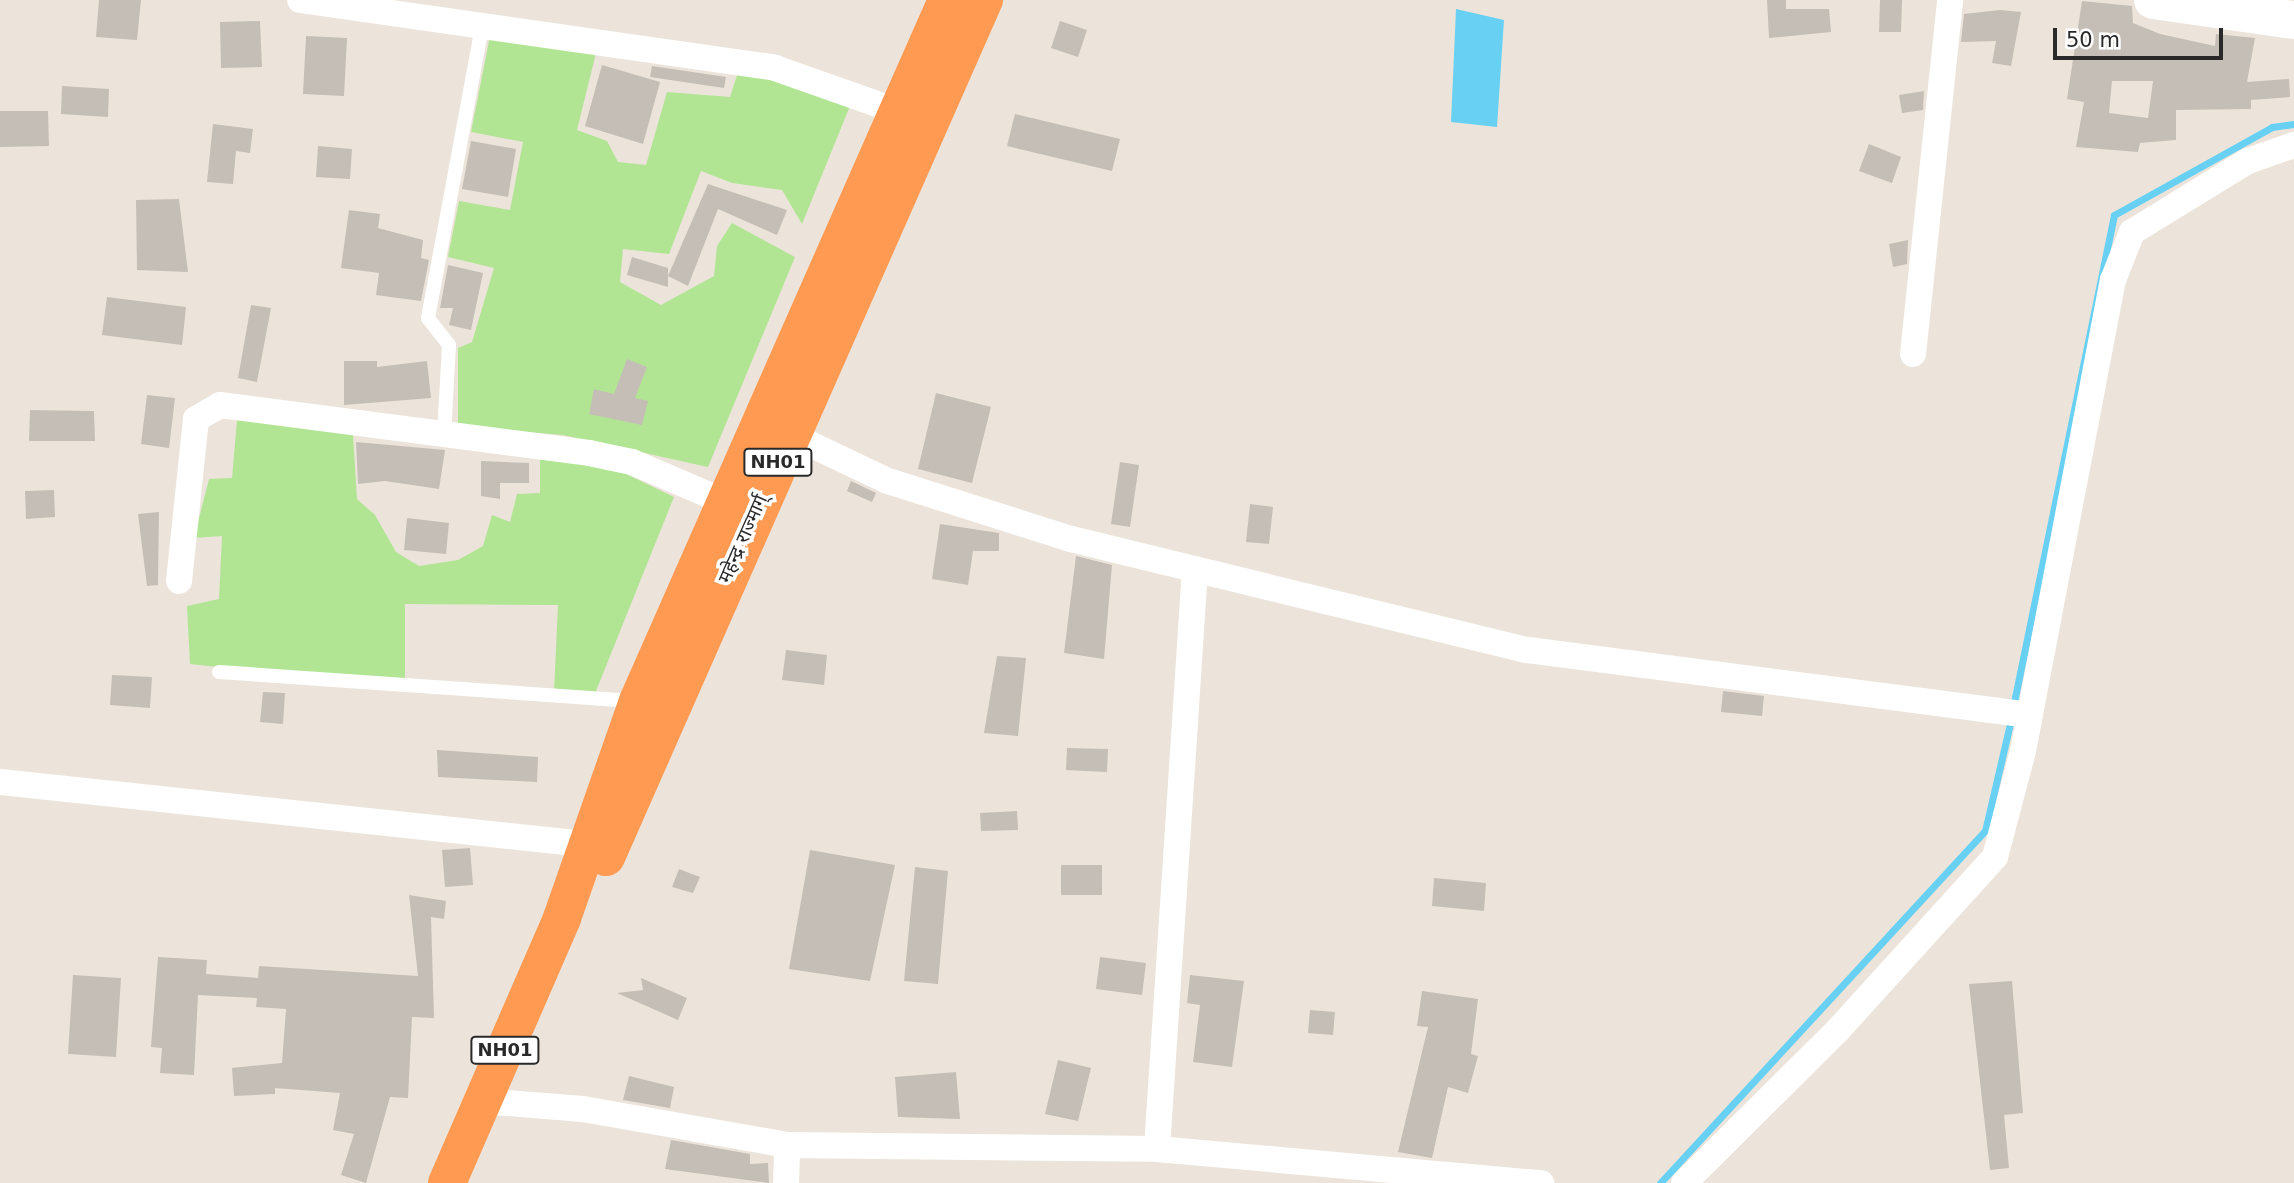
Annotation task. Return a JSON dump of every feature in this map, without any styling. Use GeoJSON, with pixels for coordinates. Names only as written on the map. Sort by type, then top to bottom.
{"type":"FeatureCollection","features":[{"type":"Feature","properties":{"kind":"highway","name":"महेन्द्र राज्मार्ग्"},"geometry":{"type":"LineString","coordinates":[[447,1183],[562,918],[585,844],[638,701],[723,501],[900,111],[947,0]]}},
{"type":"Feature","properties":{"kind":"highway","name":"महेन्द्र राज्मार्ग्"},"geometry":{"type":"LineString","coordinates":[[562,918],[606,859],[984,0]]}},
{"type":"Feature","properties":{"kind":"main road"},"geometry":{"type":"LineString","coordinates":[[2153,0],[2294,20]]}},
{"type":"Feature","properties":{"kind":"street"},"geometry":{"type":"LineString","coordinates":[[300,0],[775,68],[900,111]]}},
{"type":"Feature","properties":{"kind":"street"},"geometry":{"type":"LineString","coordinates":[[1913,354],[1950,0]]}},
{"type":"Feature","properties":{"kind":"street"},"geometry":{"type":"LineString","coordinates":[[1684,1183],[1838,1030],[1995,857],[2030,715],[2113,280],[2132,232],[2248,161],[2294,145]]}},
{"type":"Feature","properties":{"kind":"street"},"geometry":{"type":"LineString","coordinates":[[179,581],[191,443],[196,419],[206,408],[253,407],[632,462],[723,501]]}},
{"type":"Feature","properties":{"kind":"street"},"geometry":{"type":"LineString","coordinates":[[791,435],[888,481],[992,516],[1195,569],[1528,650],[2030,715]]}},
{"type":"Feature","properties":{"kind":"street"},"geometry":{"type":"LineString","coordinates":[[1157,1149],[1195,569]]}},
{"type":"Feature","properties":{"kind":"street"},"geometry":{"type":"LineString","coordinates":[[0,782],[585,844]]}},
{"type":"Feature","properties":{"kind":"street"},"geometry":{"type":"LineString","coordinates":[[483,1101],[583,1109],[787,1145],[1157,1149],[1541,1183]]}},
{"type":"Feature","properties":{"kind":"street"},"geometry":{"type":"LineString","coordinates":[[786,1183],[787,1145]]}},
{"type":"Feature","properties":{"kind":"lane"},"geometry":{"type":"LineString","coordinates":[[444,435],[449,345],[428,318],[482,28]]}},
{"type":"Feature","properties":{"kind":"lane"},"geometry":{"type":"LineString","coordinates":[[219,672],[638,701]]}},
{"type":"Feature","properties":{"kind":"green space"},"geometry":{"type":"Polygon","coordinates":[[[490,36],[596,53],[577,130],[607,141],[618,162],[646,165],[667,92],[730,97],[738,72],[786,78],[850,106],[802,224],[782,190],[732,183],[701,171],[669,254],[623,249],[620,282],[661,305],[714,276],[717,246],[732,223],[795,257],[708,467],[563,435],[458,426],[458,348],[472,342],[494,268],[448,257],[459,201],[510,210],[523,142],[471,132],[490,36]]]}},
{"type":"Feature","properties":{"kind":"green space"},"geometry":{"type":"Polygon","coordinates":[[[237,420],[353,434],[357,499],[375,515],[396,552],[419,566],[458,560],[483,546],[492,515],[510,522],[517,494],[540,493],[540,453],[595,459],[674,497],[594,696],[554,692],[558,605],[405,604],[405,687],[190,664],[187,606],[219,599],[222,536],[194,538],[209,479],[232,478],[237,420]]]}},
{"type":"Feature","properties":{"kind":"water"},"geometry":{"type":"Polygon","coordinates":[[[1456,9],[1504,20],[1497,127],[1451,122],[1456,9]]]}},
{"type":"Feature","properties":{"kind":"building"},"geometry":{"type":"Polygon","coordinates":[[[99,0],[141,0],[137,40],[96,37],[99,0]]]}},
{"type":"Feature","properties":{"kind":"building"},"geometry":{"type":"Polygon","coordinates":[[[1767,0],[1786,0],[1786,9],[1829,9],[1831,32],[1769,38],[1767,0]]]}},
{"type":"Feature","properties":{"kind":"building"},"geometry":{"type":"Polygon","coordinates":[[[1880,0],[1902,0],[1901,32],[1879,32],[1880,0]]]}},
{"type":"Feature","properties":{"kind":"building"},"geometry":{"type":"Polygon","coordinates":[[[2082,1],[2132,6],[2133,23],[2160,34],[2215,46],[2216,34],[2255,38],[2247,82],[2289,79],[2290,97],[2251,100],[2251,109],[2176,110],[2176,140],[2140,143],[2138,152],[2076,147],[2084,102],[2067,99],[2082,1]],[[2112,81],[2109,113],[2148,118],[2153,81],[2112,81]]]}},
{"type":"Feature","properties":{"kind":"building"},"geometry":{"type":"Polygon","coordinates":[[[2000,10],[2021,12],[2011,66],[1992,63],[1996,41],[1961,42],[1964,14],[2000,10]]]}},
{"type":"Feature","properties":{"kind":"building"},"geometry":{"type":"Polygon","coordinates":[[[260,21],[262,67],[221,68],[220,22],[260,21]]]}},
{"type":"Feature","properties":{"kind":"building"},"geometry":{"type":"Polygon","coordinates":[[[1060,21],[1087,30],[1078,57],[1051,48],[1060,21]]]}},
{"type":"Feature","properties":{"kind":"building"},"geometry":{"type":"Polygon","coordinates":[[[306,36],[347,38],[344,96],[303,94],[306,36]]]}},
{"type":"Feature","properties":{"kind":"building"},"geometry":{"type":"Polygon","coordinates":[[[602,65],[660,82],[643,144],[585,126],[602,65]]]}},
{"type":"Feature","properties":{"kind":"building"},"geometry":{"type":"Polygon","coordinates":[[[652,66],[726,77],[724,88],[650,77],[652,66]]]}},
{"type":"Feature","properties":{"kind":"building"},"geometry":{"type":"Polygon","coordinates":[[[62,86],[109,89],[108,117],[61,114],[62,86]]]}},
{"type":"Feature","properties":{"kind":"building"},"geometry":{"type":"Polygon","coordinates":[[[1924,91],[1923,110],[1902,113],[1899,95],[1924,91]]]}},
{"type":"Feature","properties":{"kind":"building"},"geometry":{"type":"Polygon","coordinates":[[[0,111],[48,111],[49,146],[0,147],[0,111]]]}},
{"type":"Feature","properties":{"kind":"building"},"geometry":{"type":"Polygon","coordinates":[[[1015,114],[1120,139],[1112,171],[1007,146],[1015,114]]]}},
{"type":"Feature","properties":{"kind":"building"},"geometry":{"type":"Polygon","coordinates":[[[213,124],[253,129],[250,153],[236,151],[233,184],[207,182],[213,124]]]}},
{"type":"Feature","properties":{"kind":"building"},"geometry":{"type":"Polygon","coordinates":[[[471,141],[516,149],[508,197],[462,189],[471,141]]]}},
{"type":"Feature","properties":{"kind":"building"},"geometry":{"type":"Polygon","coordinates":[[[1869,144],[1901,157],[1892,183],[1859,171],[1869,144]]]}},
{"type":"Feature","properties":{"kind":"building"},"geometry":{"type":"Polygon","coordinates":[[[318,146],[352,149],[350,179],[316,177],[318,146]]]}},
{"type":"Feature","properties":{"kind":"building"},"geometry":{"type":"Polygon","coordinates":[[[708,184],[787,210],[777,235],[718,209],[688,286],[668,276],[708,184]]]}},
{"type":"Feature","properties":{"kind":"building"},"geometry":{"type":"Polygon","coordinates":[[[179,199],[188,272],[137,270],[136,200],[179,199]]]}},
{"type":"Feature","properties":{"kind":"building"},"geometry":{"type":"Polygon","coordinates":[[[349,210],[380,214],[378,228],[423,240],[421,258],[429,260],[421,301],[376,295],[379,273],[341,268],[349,210]]]}},
{"type":"Feature","properties":{"kind":"building"},"geometry":{"type":"Polygon","coordinates":[[[1908,240],[1907,264],[1893,267],[1889,244],[1908,240]]]}},
{"type":"Feature","properties":{"kind":"building"},"geometry":{"type":"Polygon","coordinates":[[[632,257],[668,268],[668,287],[627,275],[632,257]]]}},
{"type":"Feature","properties":{"kind":"building"},"geometry":{"type":"Polygon","coordinates":[[[448,265],[483,273],[471,330],[449,325],[453,308],[440,308],[448,265]]]}},
{"type":"Feature","properties":{"kind":"building"},"geometry":{"type":"Polygon","coordinates":[[[107,297],[186,307],[182,345],[102,335],[107,297]]]}},
{"type":"Feature","properties":{"kind":"building"},"geometry":{"type":"Polygon","coordinates":[[[251,305],[271,308],[257,382],[238,378],[251,305]]]}},
{"type":"Feature","properties":{"kind":"building"},"geometry":{"type":"Polygon","coordinates":[[[627,359],[647,367],[635,398],[648,401],[642,425],[589,414],[594,389],[614,394],[627,359]]]}},
{"type":"Feature","properties":{"kind":"building"},"geometry":{"type":"Polygon","coordinates":[[[344,361],[377,361],[377,367],[427,361],[431,398],[344,405],[344,361]]]}},
{"type":"Feature","properties":{"kind":"building"},"geometry":{"type":"Polygon","coordinates":[[[936,393],[991,407],[972,483],[918,469],[936,393]]]}},
{"type":"Feature","properties":{"kind":"building"},"geometry":{"type":"Polygon","coordinates":[[[147,395],[175,398],[169,448],[141,444],[147,395]]]}},
{"type":"Feature","properties":{"kind":"building"},"geometry":{"type":"Polygon","coordinates":[[[30,410],[94,411],[95,441],[29,441],[30,410]]]}},
{"type":"Feature","properties":{"kind":"building"},"geometry":{"type":"Polygon","coordinates":[[[356,442],[445,450],[439,489],[385,481],[358,484],[356,442]]]}},
{"type":"Feature","properties":{"kind":"building"},"geometry":{"type":"Polygon","coordinates":[[[481,461],[529,463],[529,483],[500,483],[500,499],[481,496],[481,461]]]}},
{"type":"Feature","properties":{"kind":"building"},"geometry":{"type":"Polygon","coordinates":[[[1120,462],[1139,465],[1130,527],[1111,524],[1120,462]]]}},
{"type":"Feature","properties":{"kind":"building"},"geometry":{"type":"Polygon","coordinates":[[[851,481],[876,493],[872,502],[847,491],[851,481]]]}},
{"type":"Feature","properties":{"kind":"building"},"geometry":{"type":"Polygon","coordinates":[[[54,490],[55,517],[26,519],[25,491],[54,490]]]}},
{"type":"Feature","properties":{"kind":"building"},"geometry":{"type":"Polygon","coordinates":[[[1250,504],[1273,507],[1269,544],[1246,542],[1250,504]]]}},
{"type":"Feature","properties":{"kind":"building"},"geometry":{"type":"Polygon","coordinates":[[[159,512],[158,585],[147,586],[138,514],[159,512]]]}},
{"type":"Feature","properties":{"kind":"building"},"geometry":{"type":"Polygon","coordinates":[[[407,518],[449,523],[446,554],[404,550],[407,518]]]}},
{"type":"Feature","properties":{"kind":"building"},"geometry":{"type":"Polygon","coordinates":[[[940,524],[999,533],[999,551],[973,551],[968,585],[932,579],[940,524]]]}},
{"type":"Feature","properties":{"kind":"building"},"geometry":{"type":"Polygon","coordinates":[[[1076,556],[1112,565],[1104,659],[1064,653],[1076,556]]]}},
{"type":"Feature","properties":{"kind":"building"},"geometry":{"type":"Polygon","coordinates":[[[786,650],[827,655],[824,685],[782,680],[786,650]]]}},
{"type":"Feature","properties":{"kind":"building"},"geometry":{"type":"Polygon","coordinates":[[[997,656],[1026,658],[1018,736],[984,733],[997,656]]]}},
{"type":"Feature","properties":{"kind":"building"},"geometry":{"type":"Polygon","coordinates":[[[112,675],[152,677],[150,708],[110,705],[112,675]]]}},
{"type":"Feature","properties":{"kind":"building"},"geometry":{"type":"Polygon","coordinates":[[[1723,691],[1764,696],[1762,716],[1721,712],[1723,691]]]}},
{"type":"Feature","properties":{"kind":"building"},"geometry":{"type":"Polygon","coordinates":[[[263,692],[285,693],[283,724],[260,722],[263,692]]]}},
{"type":"Feature","properties":{"kind":"building"},"geometry":{"type":"Polygon","coordinates":[[[1067,748],[1108,749],[1107,772],[1066,770],[1067,748]]]}},
{"type":"Feature","properties":{"kind":"building"},"geometry":{"type":"Polygon","coordinates":[[[437,750],[538,757],[537,782],[438,777],[437,750]]]}},
{"type":"Feature","properties":{"kind":"building"},"geometry":{"type":"Polygon","coordinates":[[[1017,811],[1018,830],[981,831],[980,813],[1017,811]]]}},
{"type":"Feature","properties":{"kind":"building"},"geometry":{"type":"Polygon","coordinates":[[[470,848],[473,885],[445,887],[442,850],[470,848]]]}},
{"type":"Feature","properties":{"kind":"building"},"geometry":{"type":"Polygon","coordinates":[[[810,850],[895,865],[870,981],[789,969],[810,850]]]}},
{"type":"Feature","properties":{"kind":"building"},"geometry":{"type":"Polygon","coordinates":[[[1061,865],[1102,865],[1102,895],[1061,895],[1061,865]]]}},
{"type":"Feature","properties":{"kind":"building"},"geometry":{"type":"Polygon","coordinates":[[[915,867],[948,871],[938,984],[904,981],[915,867]]]}},
{"type":"Feature","properties":{"kind":"building"},"geometry":{"type":"Polygon","coordinates":[[[679,869],[700,877],[693,893],[672,887],[679,869]]]}},
{"type":"Feature","properties":{"kind":"building"},"geometry":{"type":"Polygon","coordinates":[[[1434,878],[1486,883],[1484,911],[1432,906],[1434,878]]]}},
{"type":"Feature","properties":{"kind":"building"},"geometry":{"type":"Polygon","coordinates":[[[409,895],[446,901],[444,919],[431,917],[434,1018],[412,1017],[408,1098],[390,1097],[366,1183],[341,1175],[354,1134],[333,1130],[340,1093],[275,1088],[275,1094],[234,1096],[232,1068],[282,1063],[286,1009],[256,1007],[257,998],[198,995],[194,1075],[160,1073],[162,1048],[151,1047],[158,957],[207,960],[206,974],[258,978],[259,966],[418,976],[409,895]]]}},
{"type":"Feature","properties":{"kind":"building"},"geometry":{"type":"Polygon","coordinates":[[[1100,957],[1146,963],[1142,995],[1096,989],[1100,957]]]}},
{"type":"Feature","properties":{"kind":"building"},"geometry":{"type":"Polygon","coordinates":[[[73,975],[121,978],[116,1057],[68,1054],[73,975]]]}},
{"type":"Feature","properties":{"kind":"building"},"geometry":{"type":"Polygon","coordinates":[[[1190,975],[1244,981],[1232,1067],[1193,1062],[1200,1005],[1187,1003],[1190,975]]]}},
{"type":"Feature","properties":{"kind":"building"},"geometry":{"type":"Polygon","coordinates":[[[641,978],[687,998],[678,1020],[617,993],[643,990],[641,978]]]}},
{"type":"Feature","properties":{"kind":"building"},"geometry":{"type":"Polygon","coordinates":[[[2012,981],[2023,1113],[2004,1115],[2009,1168],[1990,1170],[1969,984],[2012,981]]]}},
{"type":"Feature","properties":{"kind":"building"},"geometry":{"type":"Polygon","coordinates":[[[1422,991],[1478,999],[1471,1054],[1478,1056],[1468,1093],[1448,1087],[1432,1158],[1398,1152],[1428,1027],[1417,1026],[1422,991]]]}},
{"type":"Feature","properties":{"kind":"building"},"geometry":{"type":"Polygon","coordinates":[[[1310,1010],[1335,1012],[1333,1035],[1308,1033],[1310,1010]]]}},
{"type":"Feature","properties":{"kind":"building"},"geometry":{"type":"Polygon","coordinates":[[[1058,1060],[1091,1068],[1078,1121],[1045,1114],[1058,1060]]]}},
{"type":"Feature","properties":{"kind":"building"},"geometry":{"type":"Polygon","coordinates":[[[956,1072],[960,1119],[898,1117],[895,1077],[956,1072]]]}},
{"type":"Feature","properties":{"kind":"building"},"geometry":{"type":"Polygon","coordinates":[[[629,1076],[674,1087],[670,1108],[623,1100],[629,1076]]]}},
{"type":"Feature","properties":{"kind":"building"},"geometry":{"type":"Polygon","coordinates":[[[671,1140],[750,1154],[750,1164],[768,1163],[769,1183],[665,1169],[671,1140]]]}},
{"type":"Feature","properties":{"kind":"waterway"},"geometry":{"type":"LineString","coordinates":[[2013,707],[2114,215],[2272,127],[2294,124]]}},
{"type":"Feature","properties":{"kind":"waterway"},"geometry":{"type":"LineString","coordinates":[[1660,1183],[1985,831],[2011,719]]}}]}
